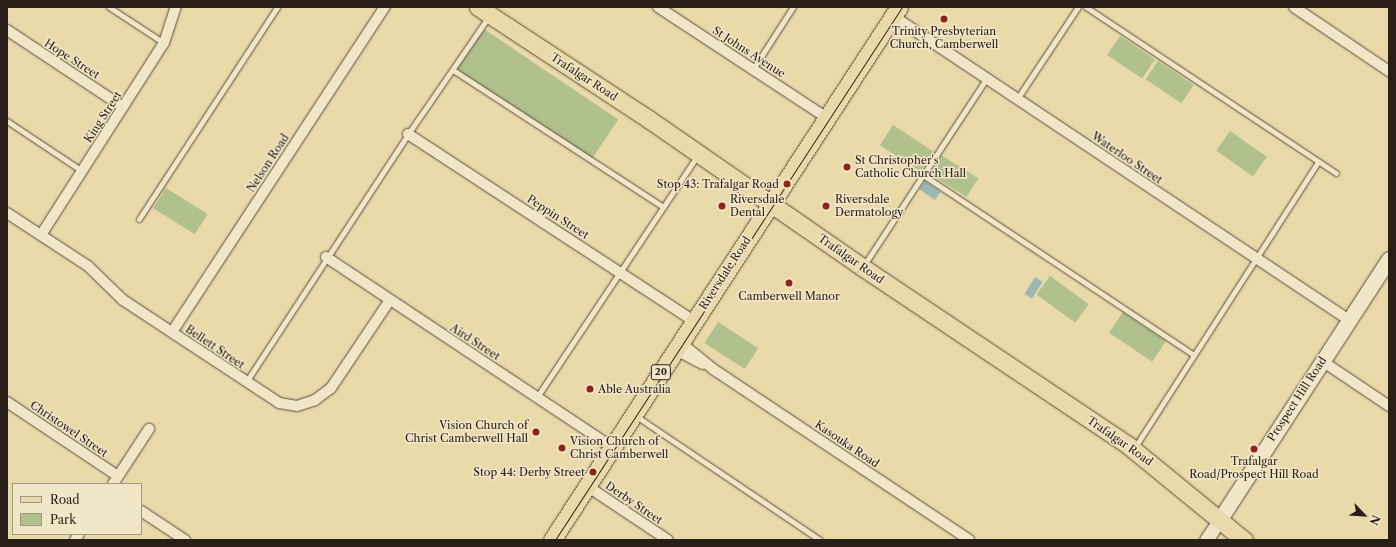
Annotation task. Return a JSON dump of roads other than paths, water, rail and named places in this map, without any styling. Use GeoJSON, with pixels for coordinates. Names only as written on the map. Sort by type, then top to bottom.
{"type":"FeatureCollection","features":[{"type":"Feature","properties":{"kind":"main road","name":"Trafalgar Road"},"geometry":{"type":"LineString","coordinates":[[484,11],[1134,449],[1244,540]]}},
{"type":"Feature","properties":{"kind":"main road","name":"Riversdale Road"},"geometry":{"type":"LineString","coordinates":[[552,540],[896,12]]}},
{"type":"Feature","properties":{"kind":"main road","name":"Prospect Hill Road"},"geometry":{"type":"LineString","coordinates":[[1220,519],[1389,260]]}},
{"type":"Feature","properties":{"kind":"street","name":"King Street"},"geometry":{"type":"LineString","coordinates":[[41,236],[164,43],[176,7]]}},
{"type":"Feature","properties":{"kind":"street","name":"Nelson Road"},"geometry":{"type":"LineString","coordinates":[[172,332],[385,7]]}},
{"type":"Feature","properties":{"kind":"street","name":"St Johns Avenue"},"geometry":{"type":"LineString","coordinates":[[658,7],[827,118]]}},
{"type":"Feature","properties":{"kind":"street"},"geometry":{"type":"LineString","coordinates":[[1294,7],[1389,70]]}},
{"type":"Feature","properties":{"kind":"street","name":"Waterloo Street"},"geometry":{"type":"LineString","coordinates":[[896,12],[986,79],[1349,320]]}},
{"type":"Feature","properties":{"kind":"street","name":"Hope Street"},"geometry":{"type":"LineString","coordinates":[[7,30],[123,107]]}},
{"type":"Feature","properties":{"kind":"street","name":"Peppin Street"},"geometry":{"type":"LineString","coordinates":[[408,134],[694,321]]}},
{"type":"Feature","properties":{"kind":"street","name":"Bellett Street"},"geometry":{"type":"LineString","coordinates":[[7,213],[88,266],[123,300],[279,403],[297,406],[315,400],[331,388],[390,300]]}},
{"type":"Feature","properties":{"kind":"street","name":"Aird Street"},"geometry":{"type":"LineString","coordinates":[[326,257],[612,447]]}},
{"type":"Feature","properties":{"kind":"street","name":"Kasouka Road"},"geometry":{"type":"LineString","coordinates":[[678,346],[969,540]]}},
{"type":"Feature","properties":{"kind":"street"},"geometry":{"type":"LineString","coordinates":[[1322,361],[1389,406]]}},
{"type":"Feature","properties":{"kind":"street","name":"Christowel Street"},"geometry":{"type":"LineString","coordinates":[[7,402],[116,480]]}},
{"type":"Feature","properties":{"kind":"street"},"geometry":{"type":"LineString","coordinates":[[116,480],[149,429]]}},
{"type":"Feature","properties":{"kind":"street","name":"Derby Street"},"geometry":{"type":"LineString","coordinates":[[587,486],[668,540]]}},
{"type":"Feature","properties":{"kind":"street"},"geometry":{"type":"LineString","coordinates":[[142,512],[185,540]]}},
{"type":"Feature","properties":{"kind":"street","name":"Prospect Hill Road"},"geometry":{"type":"LineString","coordinates":[[1206,540],[1220,519]]}},
{"type":"Feature","properties":{"kind":"lane"},"geometry":{"type":"LineString","coordinates":[[109,7],[164,43]]}},
{"type":"Feature","properties":{"kind":"lane"},"geometry":{"type":"LineString","coordinates":[[139,219],[277,7]]}},
{"type":"Feature","properties":{"kind":"lane"},"geometry":{"type":"LineString","coordinates":[[753,69],[793,7]]}},
{"type":"Feature","properties":{"kind":"lane"},"geometry":{"type":"LineString","coordinates":[[1017,99],[1078,7]]}},
{"type":"Feature","properties":{"kind":"lane"},"geometry":{"type":"LineString","coordinates":[[1086,7],[1336,174]]}},
{"type":"Feature","properties":{"kind":"lane"},"geometry":{"type":"LineString","coordinates":[[246,382],[326,257],[408,134],[453,70],[484,11]]}},
{"type":"Feature","properties":{"kind":"lane"},"geometry":{"type":"LineString","coordinates":[[453,70],[663,207]]}},
{"type":"Feature","properties":{"kind":"lane"},"geometry":{"type":"LineString","coordinates":[[862,267],[986,79]]}},
{"type":"Feature","properties":{"kind":"lane"},"geometry":{"type":"LineString","coordinates":[[7,121],[82,171]]}},
{"type":"Feature","properties":{"kind":"lane"},"geometry":{"type":"LineString","coordinates":[[537,397],[698,154]]}},
{"type":"Feature","properties":{"kind":"lane"},"geometry":{"type":"LineString","coordinates":[[1134,449],[1318,162]]}},
{"type":"Feature","properties":{"kind":"lane"},"geometry":{"type":"LineString","coordinates":[[923,175],[1194,355]]}},
{"type":"Feature","properties":{"kind":"lane"},"geometry":{"type":"LineString","coordinates":[[633,414],[820,540]]}},
{"type":"Feature","properties":{"kind":"water"},"geometry":{"type":"Polygon","coordinates":[[[925,181],[941,192],[935,200],[919,189],[925,181]]]}},
{"type":"Feature","properties":{"kind":"water"},"geometry":{"type":"Polygon","coordinates":[[[1035,277],[1043,282],[1032,299],[1024,294],[1035,277]]]}},
{"type":"Feature","properties":{"kind":"tram line"},"geometry":{"type":"LineString","coordinates":[[555,540],[902,7]]}},
{"type":"Feature","properties":{"kind":"place","name":"Trinity Presbyterian Church, Camberwell"},"geometry":{"type":"Point","coordinates":[944,19]}},
{"type":"Feature","properties":{"kind":"place","name":"St Christopher's Catholic Church Hall"},"geometry":{"type":"Point","coordinates":[847,167]}},
{"type":"Feature","properties":{"kind":"place","name":"Stop 43: Trafalgar Road"},"geometry":{"type":"Point","coordinates":[787,184]}},
{"type":"Feature","properties":{"kind":"place","name":"Riversdale Dental"},"geometry":{"type":"Point","coordinates":[722,206]}},
{"type":"Feature","properties":{"kind":"place","name":"Riversdale Dermatology"},"geometry":{"type":"Point","coordinates":[826,206]}},
{"type":"Feature","properties":{"kind":"place","name":"Camberwell Manor"},"geometry":{"type":"Point","coordinates":[789,283]}},
{"type":"Feature","properties":{"kind":"place","name":"Able Australia"},"geometry":{"type":"Point","coordinates":[590,389]}},
{"type":"Feature","properties":{"kind":"place","name":"Vision Church of Christ Camberwell Hall"},"geometry":{"type":"Point","coordinates":[536,432]}},
{"type":"Feature","properties":{"kind":"place","name":"Vision Church of Christ Camberwell"},"geometry":{"type":"Point","coordinates":[562,448]}},
{"type":"Feature","properties":{"kind":"place","name":"Trafalgar Road/Prospect Hill Road"},"geometry":{"type":"Point","coordinates":[1254,449]}},
{"type":"Feature","properties":{"kind":"place","name":"Stop 44: Derby Street"},"geometry":{"type":"Point","coordinates":[593,472]}}]}
